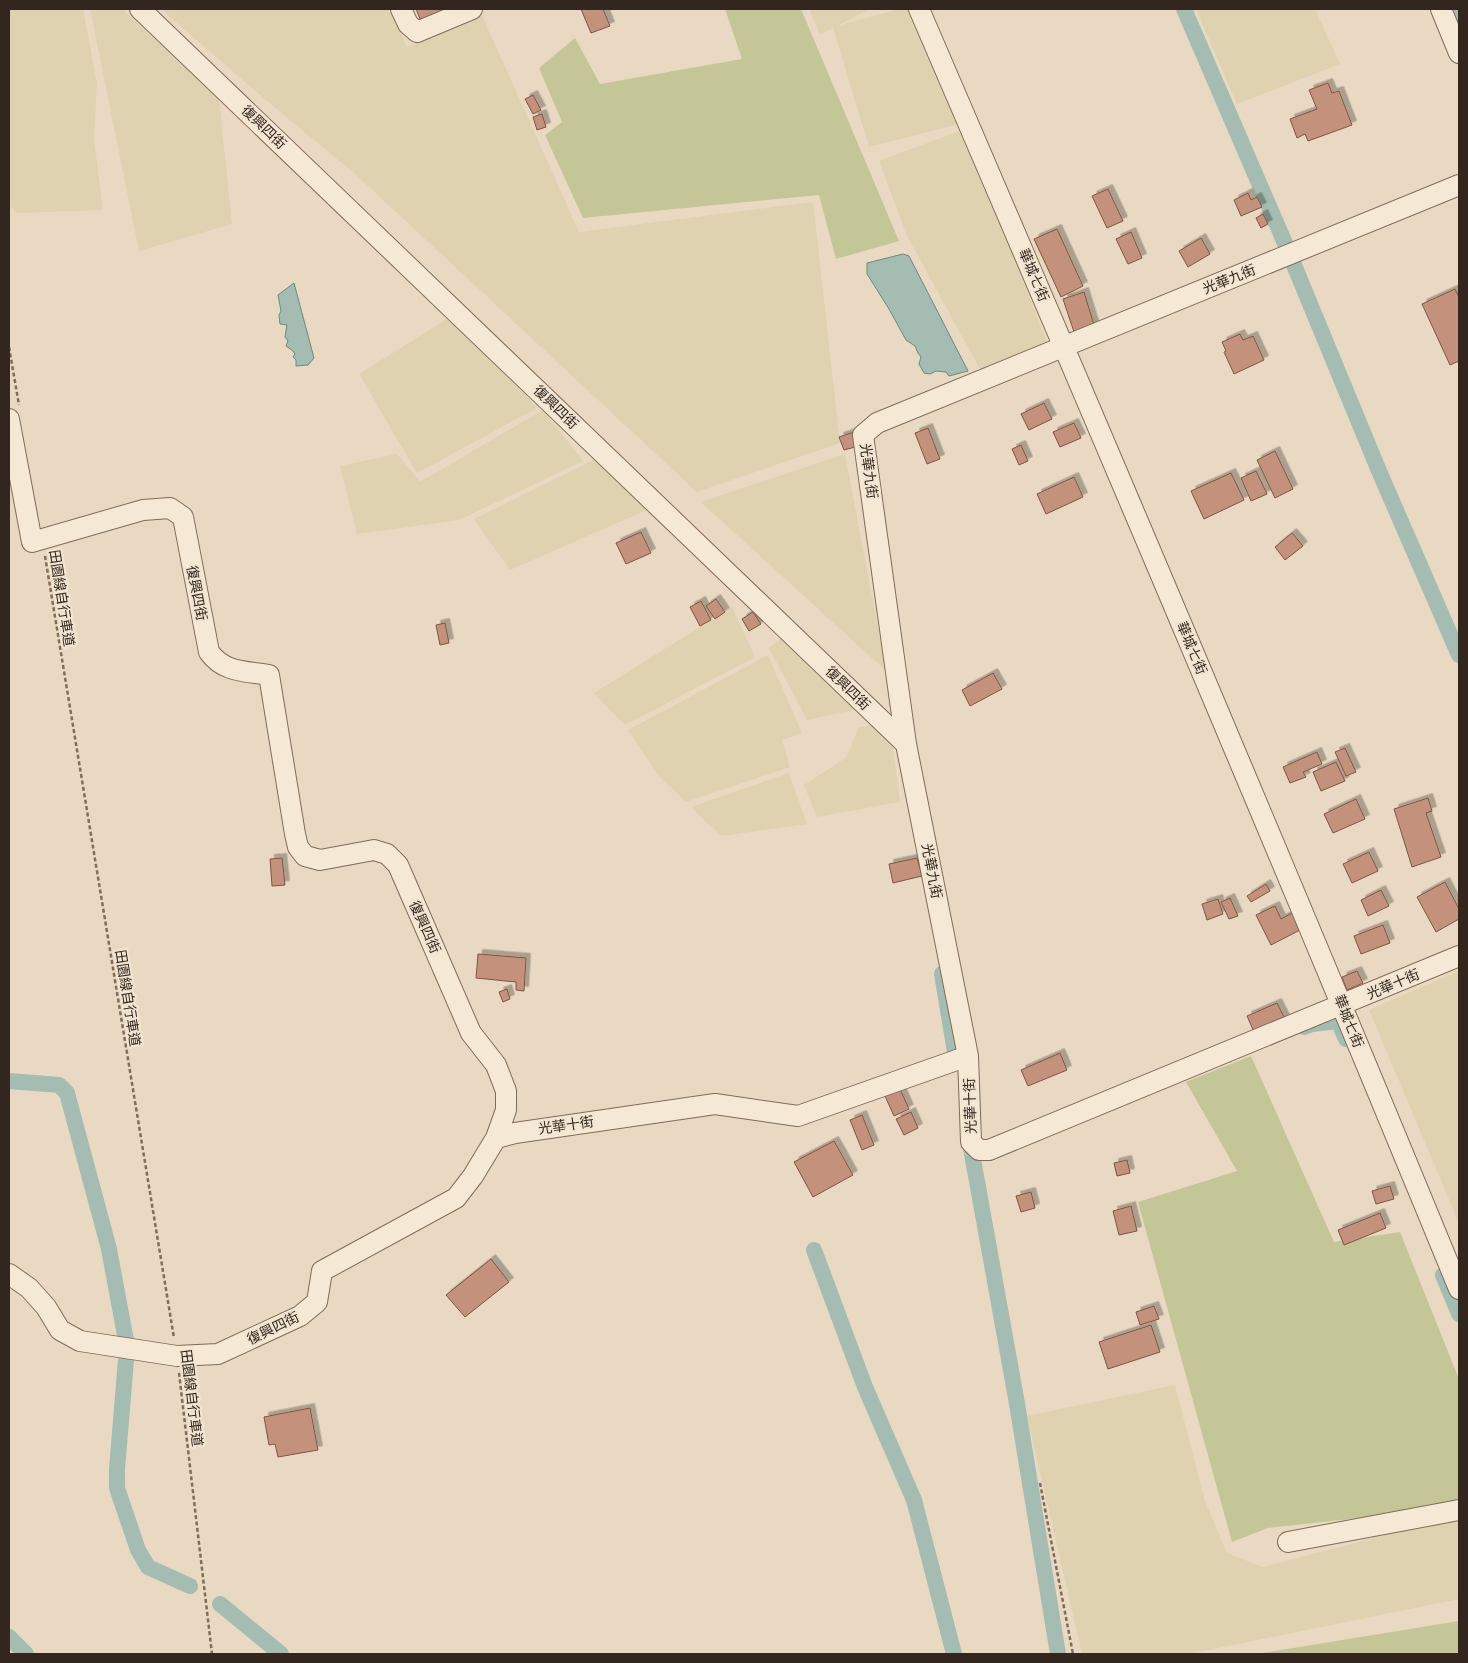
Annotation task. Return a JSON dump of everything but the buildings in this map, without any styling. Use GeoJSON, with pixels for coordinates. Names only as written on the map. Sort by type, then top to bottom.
{"type":"FeatureCollection","features":[{"type":"Feature","properties":{"kind":"street","name":"復興四街"},"geometry":{"type":"LineString","coordinates":[[140,9],[906,744]]}},
{"type":"Feature","properties":{"kind":"street"},"geometry":{"type":"LineString","coordinates":[[401,9],[408,24],[417,32],[472,9]]}},
{"type":"Feature","properties":{"kind":"street","name":"華城七街"},"geometry":{"type":"LineString","coordinates":[[919,9],[1343,1005],[1459,1289]]}},
{"type":"Feature","properties":{"kind":"street"},"geometry":{"type":"LineString","coordinates":[[1441,9],[1459,52]]}},
{"type":"Feature","properties":{"kind":"street","name":"光華九街"},"geometry":{"type":"LineString","coordinates":[[968,1056],[906,744],[864,435],[876,424],[1459,185]]}},
{"type":"Feature","properties":{"kind":"street"},"geometry":{"type":"LineString","coordinates":[[15,417],[32,542],[42,540]]}},
{"type":"Feature","properties":{"kind":"street","name":"復興四街"},"geometry":{"type":"LineString","coordinates":[[9,1274],[29,1288],[46,1307],[60,1330],[80,1341],[177,1356],[218,1354],[300,1316],[317,1302],[322,1271],[456,1198],[473,1176],[496,1138],[506,1110],[506,1090],[496,1065],[471,1032],[398,865],[387,854],[374,850],[320,860],[305,856],[298,846],[294,834],[269,675],[227,668],[215,661],[209,652],[183,517],[170,508],[143,510],[42,540]]}},
{"type":"Feature","properties":{"kind":"street","name":"光華十街"},"geometry":{"type":"LineString","coordinates":[[496,1138],[515,1133],[715,1104],[798,1116],[968,1056],[971,1142],[979,1150],[990,1150],[1459,956]]}},
{"type":"Feature","properties":{"kind":"street"},"geometry":{"type":"LineString","coordinates":[[1288,1542],[1459,1510]]}},
{"type":"Feature","properties":{"kind":"path"},"geometry":{"type":"LineString","coordinates":[[9,347],[15,417]]}},
{"type":"Feature","properties":{"kind":"path","name":"田園線自行車道"},"geometry":{"type":"LineString","coordinates":[[42,540],[177,1356],[212,1654]]}},
{"type":"Feature","properties":{"kind":"path"},"geometry":{"type":"LineString","coordinates":[[1040,1483],[1073,1654]]}},
{"type":"Feature","properties":{"kind":"shaded area"},"geometry":{"type":"Polygon","coordinates":[[[9,9],[83,9],[97,84],[94,139],[103,210],[16,213],[9,205],[9,9]]]}},
{"type":"Feature","properties":{"kind":"shaded area"},"geometry":{"type":"Polygon","coordinates":[[[90,9],[122,9],[219,99],[232,224],[139,251],[90,9]]]}},
{"type":"Feature","properties":{"kind":"shaded area"},"geometry":{"type":"Polygon","coordinates":[[[161,9],[390,9],[407,47],[481,13],[579,232],[813,202],[840,443],[697,492],[354,173],[274,107],[161,9]]]}},
{"type":"Feature","properties":{"kind":"shaded area"},"geometry":{"type":"Polygon","coordinates":[[[809,9],[870,9],[837,26],[899,9],[912,9],[962,123],[869,147],[833,28],[820,34],[809,9]]]}},
{"type":"Feature","properties":{"kind":"shaded area"},"geometry":{"type":"Polygon","coordinates":[[[1196,9],[1315,9],[1340,64],[1237,104],[1196,9]]]}},
{"type":"Feature","properties":{"kind":"shaded area"},"geometry":{"type":"Polygon","coordinates":[[[965,129],[1047,343],[1010,357],[992,367],[980,369],[907,236],[879,161],[965,129]]]}},
{"type":"Feature","properties":{"kind":"shaded area"},"geometry":{"type":"Polygon","coordinates":[[[903,254],[909,256],[968,371],[949,376],[946,372],[924,373],[919,364],[921,357],[915,346],[906,340],[867,274],[867,263],[903,254]]]}},
{"type":"Feature","properties":{"kind":"shaded area"},"geometry":{"type":"Polygon","coordinates":[[[294,283],[314,358],[308,365],[296,366],[296,360],[293,357],[295,354],[286,346],[288,341],[285,337],[287,325],[280,324],[279,315],[281,311],[278,295],[294,283]]]}},
{"type":"Feature","properties":{"kind":"shaded area"},"geometry":{"type":"Polygon","coordinates":[[[455,314],[537,408],[417,473],[359,374],[455,314]]]}},
{"type":"Feature","properties":{"kind":"shaded area"},"geometry":{"type":"Polygon","coordinates":[[[543,410],[583,461],[459,520],[357,534],[340,466],[397,454],[420,482],[543,410]]]}},
{"type":"Feature","properties":{"kind":"shaded area"},"geometry":{"type":"Polygon","coordinates":[[[845,454],[886,671],[701,502],[845,454]]]}},
{"type":"Feature","properties":{"kind":"shaded area"},"geometry":{"type":"Polygon","coordinates":[[[599,457],[649,509],[510,570],[474,519],[599,457]]]}},
{"type":"Feature","properties":{"kind":"shaded area"},"geometry":{"type":"Polygon","coordinates":[[[732,607],[755,657],[625,725],[594,693],[732,607]]]}},
{"type":"Feature","properties":{"kind":"shaded area"},"geometry":{"type":"Polygon","coordinates":[[[792,630],[863,708],[807,720],[769,648],[792,630]]]}},
{"type":"Feature","properties":{"kind":"shaded area"},"geometry":{"type":"Polygon","coordinates":[[[768,655],[802,733],[782,740],[790,767],[686,802],[660,777],[628,730],[768,655]]]}},
{"type":"Feature","properties":{"kind":"shaded area"},"geometry":{"type":"Polygon","coordinates":[[[889,721],[900,802],[817,817],[804,785],[847,757],[858,728],[889,721]]]}},
{"type":"Feature","properties":{"kind":"shaded area"},"geometry":{"type":"Polygon","coordinates":[[[789,773],[807,824],[721,836],[691,807],[789,773]]]}},
{"type":"Feature","properties":{"kind":"shaded area"},"geometry":{"type":"Polygon","coordinates":[[[1459,971],[1459,1223],[1369,1010],[1459,971]]]}},
{"type":"Feature","properties":{"kind":"shaded area"},"geometry":{"type":"Polygon","coordinates":[[[1175,1385],[1205,1501],[1227,1553],[1263,1567],[1459,1516],[1459,1599],[1189,1654],[1082,1654],[1027,1416],[1175,1385]]]}},
{"type":"Feature","properties":{"kind":"green space"},"geometry":{"type":"Polygon","coordinates":[[[725,9],[801,9],[899,241],[836,259],[819,195],[583,218],[545,135],[562,122],[539,68],[575,38],[600,84],[742,59],[725,9]]]}},
{"type":"Feature","properties":{"kind":"green space"},"geometry":{"type":"Polygon","coordinates":[[[1251,1056],[1334,1242],[1400,1232],[1459,1379],[1459,1507],[1268,1528],[1232,1542],[1138,1202],[1237,1171],[1186,1082],[1251,1056]]]}},
{"type":"Feature","properties":{"kind":"green space"},"geometry":{"type":"Polygon","coordinates":[[[1459,1621],[1459,1654],[1256,1654],[1459,1621]]]}},
{"type":"Feature","properties":{"kind":"waterway"},"geometry":{"type":"LineString","coordinates":[[1184,9],[1287,248]]}},
{"type":"Feature","properties":{"kind":"waterway"},"geometry":{"type":"LineString","coordinates":[[1452,9],[1459,25]]}},
{"type":"Feature","properties":{"kind":"waterway"},"geometry":{"type":"LineString","coordinates":[[1294,265],[1379,471],[1459,655]]}},
{"type":"Feature","properties":{"kind":"waterway"},"geometry":{"type":"LineString","coordinates":[[942,974],[956,1058]]}},
{"type":"Feature","properties":{"kind":"waterway"},"geometry":{"type":"LineString","coordinates":[[1304,1027],[1312,1024],[1338,1021],[1346,1039]]}},
{"type":"Feature","properties":{"kind":"waterway"},"geometry":{"type":"LineString","coordinates":[[9,1081],[59,1085],[67,1093],[109,1249],[127,1346]]}},
{"type":"Feature","properties":{"kind":"waterway"},"geometry":{"type":"LineString","coordinates":[[969,1137],[1016,1398],[1058,1654]]}},
{"type":"Feature","properties":{"kind":"waterway"},"geometry":{"type":"LineString","coordinates":[[814,1250],[865,1387],[914,1500],[954,1654]]}},
{"type":"Feature","properties":{"kind":"waterway"},"geometry":{"type":"LineString","coordinates":[[1443,1275],[1459,1314]]}},
{"type":"Feature","properties":{"kind":"waterway"},"geometry":{"type":"LineString","coordinates":[[126,1360],[117,1488],[138,1550],[148,1567],[190,1586]]}},
{"type":"Feature","properties":{"kind":"waterway"},"geometry":{"type":"LineString","coordinates":[[220,1604],[281,1654]]}},
{"type":"Feature","properties":{"kind":"waterway"},"geometry":{"type":"LineString","coordinates":[[9,1637],[26,1654]]}}]}
